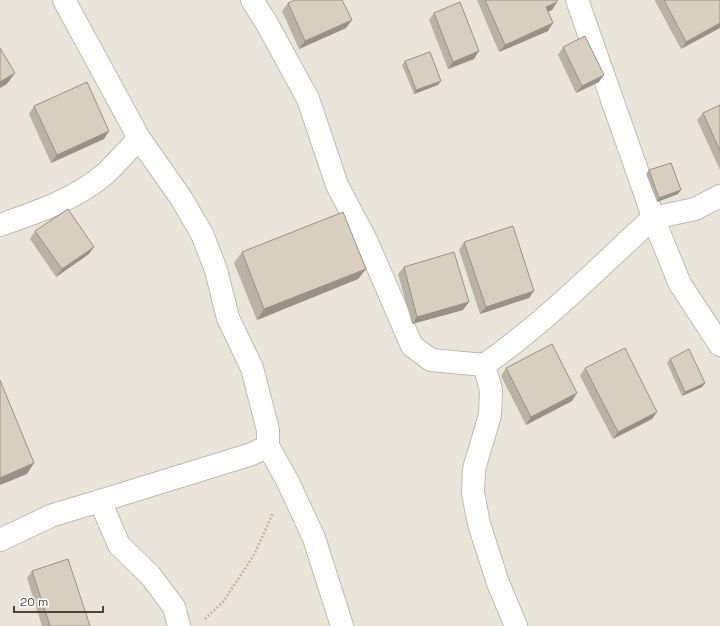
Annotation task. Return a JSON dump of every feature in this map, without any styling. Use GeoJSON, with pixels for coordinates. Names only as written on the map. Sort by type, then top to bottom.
{"type":"FeatureCollection","features":[{"type":"Feature","properties":{"kind":"street"},"geometry":{"type":"LineString","coordinates":[[64,0],[139,138],[181,198],[202,234],[216,270],[228,318],[252,368],[268,430],[268,446],[288,482],[314,538],[342,626]]}},
{"type":"Feature","properties":{"kind":"street"},"geometry":{"type":"LineString","coordinates":[[252,0],[266,22],[308,99],[337,185],[367,242],[412,346],[431,360],[484,365],[549,313],[653,218],[695,209],[720,196]]}},
{"type":"Feature","properties":{"kind":"street"},"geometry":{"type":"LineString","coordinates":[[577,0],[653,218],[680,284],[720,345]]}},
{"type":"Feature","properties":{"kind":"street"},"geometry":{"type":"LineString","coordinates":[[0,225],[41,211],[71,197],[105,174],[139,138]]}},
{"type":"Feature","properties":{"kind":"street"},"geometry":{"type":"LineString","coordinates":[[484,365],[491,390],[490,415],[474,469],[473,493],[479,524],[498,583],[516,626]]}},
{"type":"Feature","properties":{"kind":"street"},"geometry":{"type":"LineString","coordinates":[[0,540],[53,515],[252,454],[268,446]]}},
{"type":"Feature","properties":{"kind":"street"},"geometry":{"type":"LineString","coordinates":[[100,501],[119,545],[150,574],[174,607],[179,626]]}},
{"type":"Feature","properties":{"kind":"path"},"geometry":{"type":"LineString","coordinates":[[202,621],[223,602],[254,555],[288,482]]}},
{"type":"Feature","properties":{"kind":"shaded area"},"geometry":{"type":"Polygon","coordinates":[[[0,0],[720,0],[720,626],[0,626],[0,0]]]}},
{"type":"Feature","properties":{"kind":"building"},"geometry":{"type":"Polygon","coordinates":[[[295,0],[342,0],[352,20],[305,41],[288,3],[295,0]]]}},
{"type":"Feature","properties":{"kind":"building"},"geometry":{"type":"Polygon","coordinates":[[[485,0],[557,0],[557,2],[546,7],[553,23],[505,45],[485,0]]]}},
{"type":"Feature","properties":{"kind":"building"},"geometry":{"type":"Polygon","coordinates":[[[664,0],[720,0],[720,23],[686,42],[664,0]]]}},
{"type":"Feature","properties":{"kind":"building"},"geometry":{"type":"Polygon","coordinates":[[[460,2],[479,51],[453,62],[434,13],[460,2]]]}},
{"type":"Feature","properties":{"kind":"building"},"geometry":{"type":"Polygon","coordinates":[[[585,36],[604,75],[582,86],[563,47],[585,36]]]}},
{"type":"Feature","properties":{"kind":"building"},"geometry":{"type":"Polygon","coordinates":[[[0,48],[15,73],[0,82],[0,48]]]}},
{"type":"Feature","properties":{"kind":"building"},"geometry":{"type":"Polygon","coordinates":[[[430,52],[441,81],[416,90],[405,61],[430,52]]]}},
{"type":"Feature","properties":{"kind":"building"},"geometry":{"type":"Polygon","coordinates":[[[87,82],[109,131],[57,155],[34,106],[87,82]]]}},
{"type":"Feature","properties":{"kind":"building"},"geometry":{"type":"Polygon","coordinates":[[[720,105],[720,151],[703,113],[720,105]]]}},
{"type":"Feature","properties":{"kind":"building"},"geometry":{"type":"Polygon","coordinates":[[[671,163],[681,190],[659,198],[649,170],[671,163]]]}},
{"type":"Feature","properties":{"kind":"building"},"geometry":{"type":"Polygon","coordinates":[[[68,209],[94,247],[62,269],[35,231],[68,209]]]}},
{"type":"Feature","properties":{"kind":"building"},"geometry":{"type":"Polygon","coordinates":[[[343,212],[366,269],[264,309],[242,252],[343,212]]]}},
{"type":"Feature","properties":{"kind":"building"},"geometry":{"type":"Polygon","coordinates":[[[513,226],[534,291],[486,307],[464,242],[513,226]]]}},
{"type":"Feature","properties":{"kind":"building"},"geometry":{"type":"Polygon","coordinates":[[[454,252],[469,302],[417,317],[404,267],[454,252]]]}},
{"type":"Feature","properties":{"kind":"building"},"geometry":{"type":"Polygon","coordinates":[[[552,344],[577,393],[531,417],[506,368],[552,344]]]}},
{"type":"Feature","properties":{"kind":"building"},"geometry":{"type":"Polygon","coordinates":[[[625,348],[657,412],[618,432],[585,368],[625,348]]]}},
{"type":"Feature","properties":{"kind":"building"},"geometry":{"type":"Polygon","coordinates":[[[689,349],[705,383],[685,392],[670,359],[689,349]]]}},
{"type":"Feature","properties":{"kind":"building"},"geometry":{"type":"Polygon","coordinates":[[[0,380],[34,463],[0,478],[0,380]]]}},
{"type":"Feature","properties":{"kind":"building"},"geometry":{"type":"Polygon","coordinates":[[[68,559],[90,626],[50,626],[32,571],[68,559]]]}}]}
